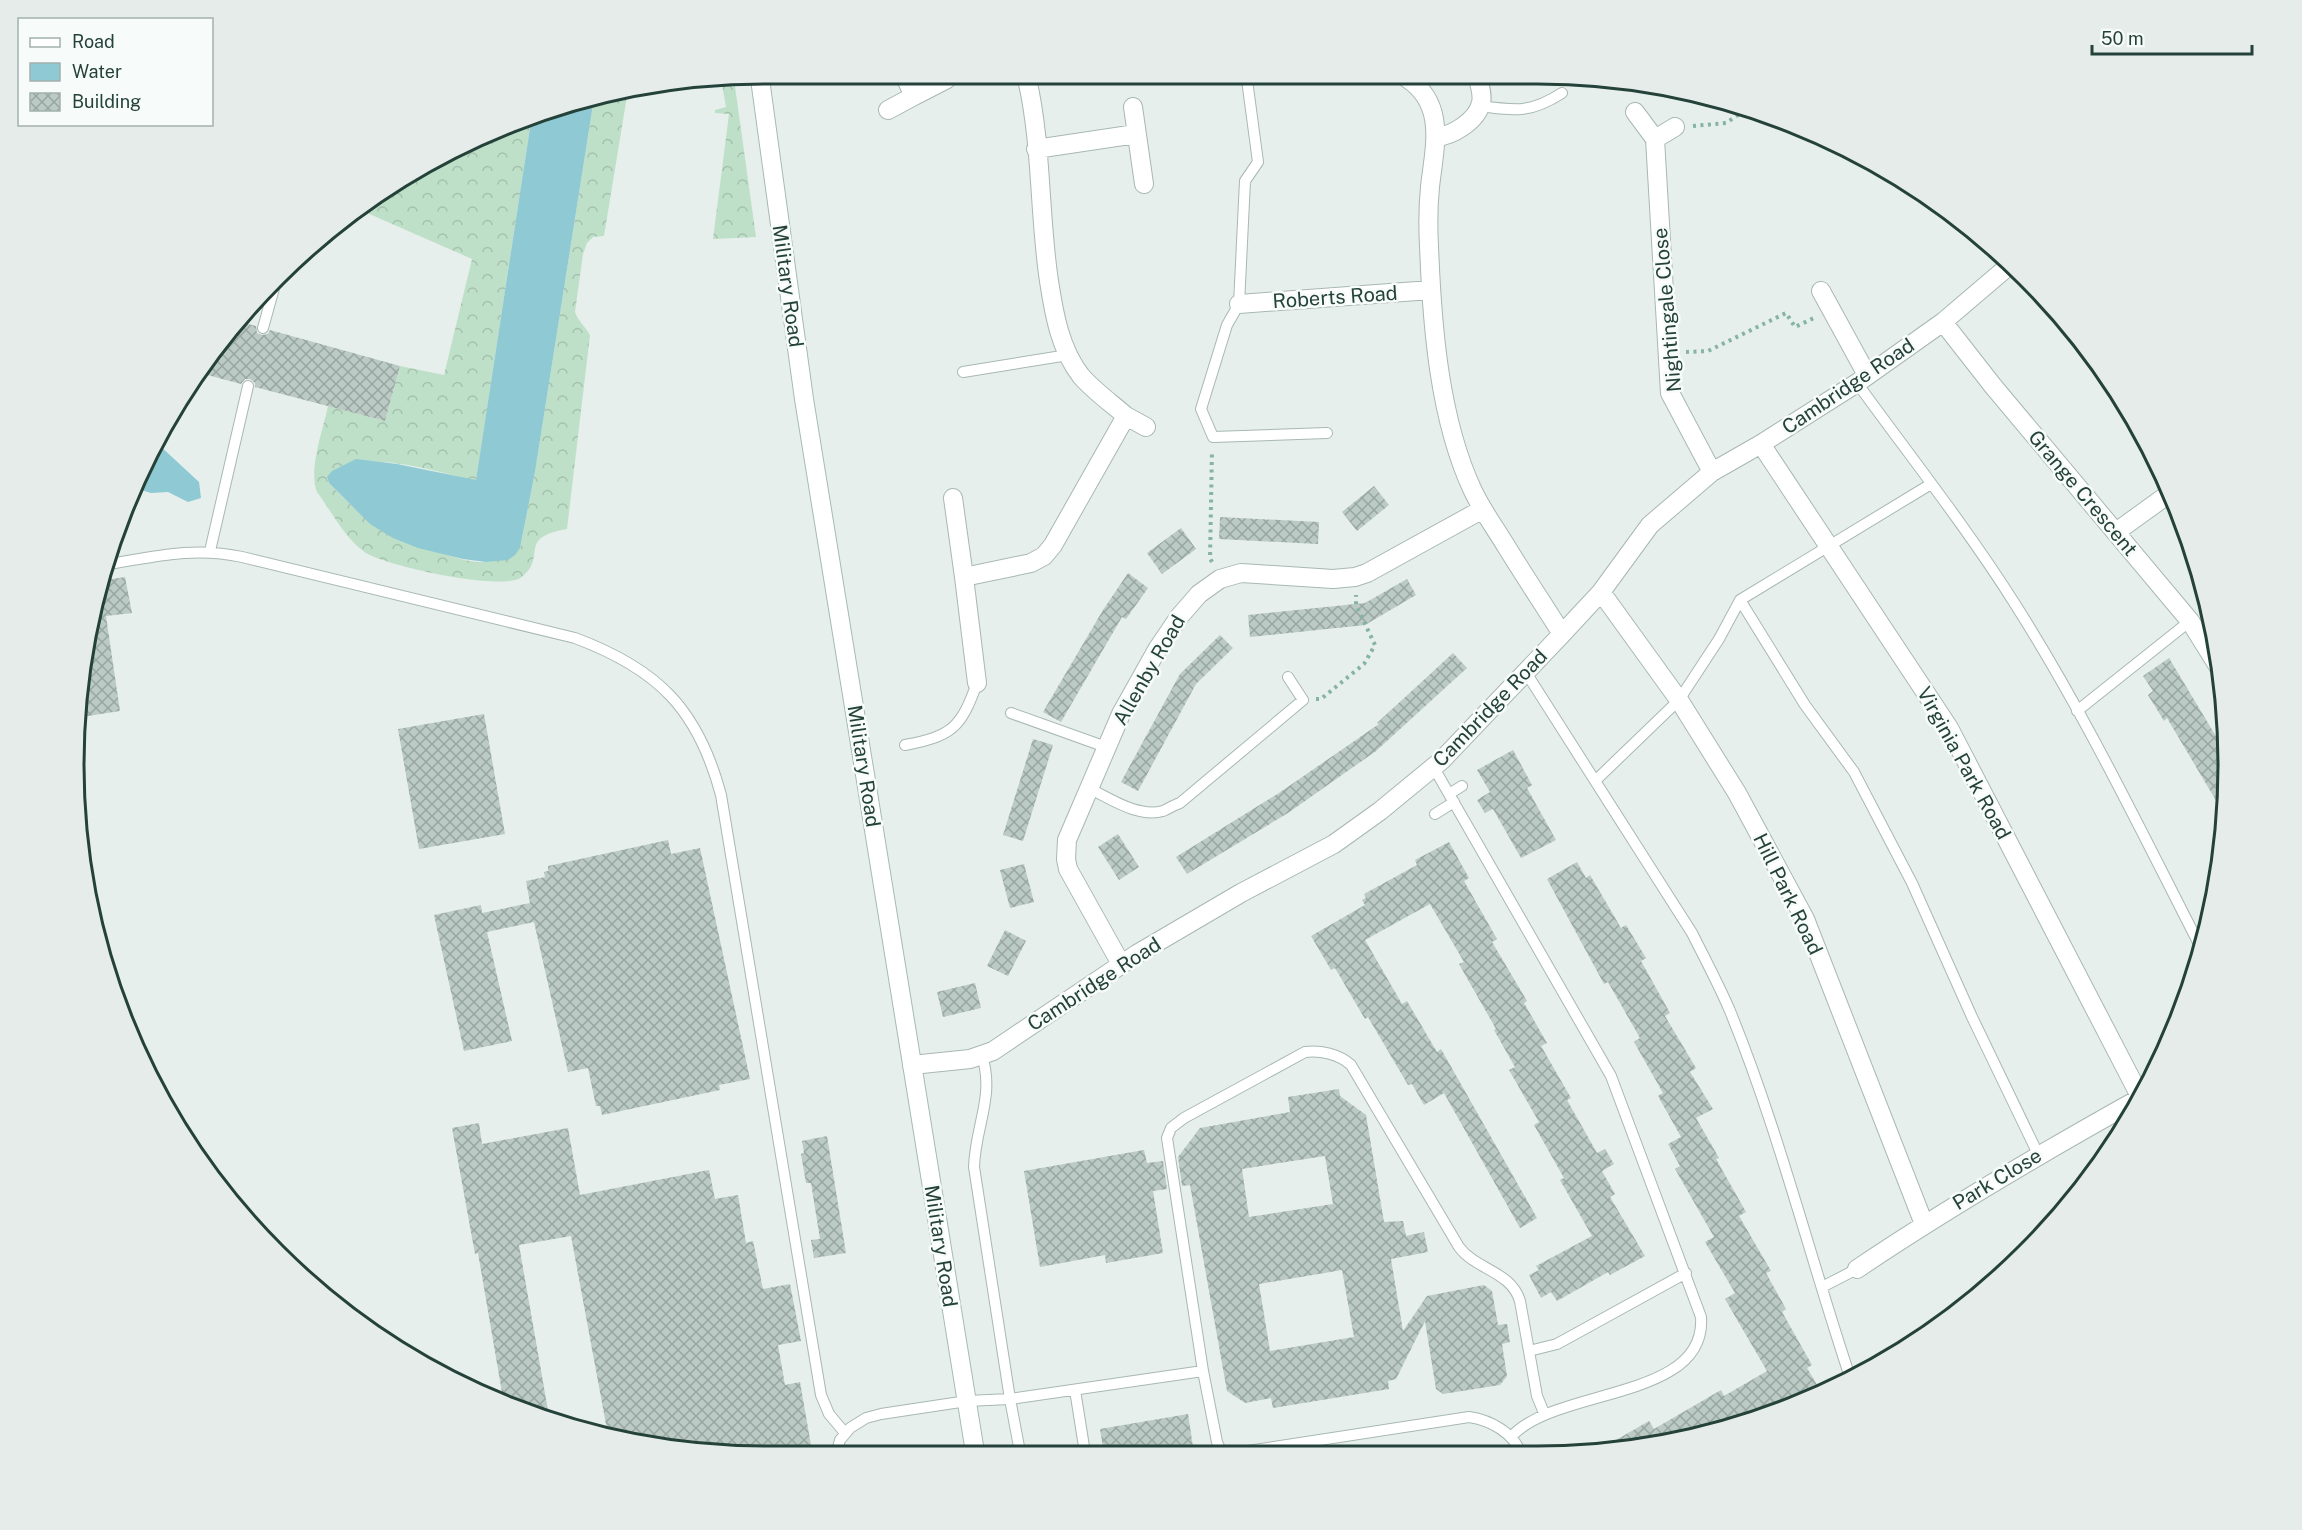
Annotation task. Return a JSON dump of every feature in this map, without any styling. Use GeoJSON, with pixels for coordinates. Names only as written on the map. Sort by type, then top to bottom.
{"type":"FeatureCollection","features":[{"type":"Feature","properties":{"kind":"street","name":"Military Road"},"geometry":{"type":"LineString","coordinates":[[760,84],[804,399],[974,1446]]}},
{"type":"Feature","properties":{"kind":"street"},"geometry":{"type":"LineString","coordinates":[[888,110],[910,88],[928,84]]}},
{"type":"Feature","properties":{"kind":"street"},"geometry":{"type":"LineString","coordinates":[[1028,84],[1035,122],[1046,258],[1053,310],[1068,355],[1093,388],[1126,416],[1146,427]]}},
{"type":"Feature","properties":{"kind":"street"},"geometry":{"type":"LineString","coordinates":[[1415,84],[1430,103],[1435,119],[1436,137],[1428,213],[1431,290],[1436,340],[1450,421],[1468,479],[1483,509],[1562,634]]}},
{"type":"Feature","properties":{"kind":"street"},"geometry":{"type":"LineString","coordinates":[[1436,137],[1450,134],[1458,129],[1480,106],[1480,84]]}},
{"type":"Feature","properties":{"kind":"street"},"geometry":{"type":"LineString","coordinates":[[1133,107],[1144,184]]}},
{"type":"Feature","properties":{"kind":"street"},"geometry":{"type":"LineString","coordinates":[[1635,112],[1655,139],[1675,127]]}},
{"type":"Feature","properties":{"kind":"street"},"geometry":{"type":"LineString","coordinates":[[1036,149],[1137,134]]}},
{"type":"Feature","properties":{"kind":"street","name":"Nightingale Close"},"geometry":{"type":"LineString","coordinates":[[1655,139],[1670,393],[1712,472]]}},
{"type":"Feature","properties":{"kind":"street","name":"Cambridge Road"},"geometry":{"type":"LineString","coordinates":[[912,1065],[982,1056],[997,1048],[1121,964],[1241,893],[1334,844],[1380,811],[1434,768],[1562,634],[1601,592],[1650,525],[1712,472],[1761,444],[1862,379],[1943,322],[2004,270]]}},
{"type":"Feature","properties":{"kind":"street","name":"Roberts Road"},"geometry":{"type":"LineString","coordinates":[[1239,304],[1431,290]]}},
{"type":"Feature","properties":{"kind":"street"},"geometry":{"type":"LineString","coordinates":[[1821,291],[1862,379]]}},
{"type":"Feature","properties":{"kind":"street","name":"Grange Crescent"},"geometry":{"type":"LineString","coordinates":[[1943,322],[1993,386],[2116,532],[2199,624],[2206,640]]}},
{"type":"Feature","properties":{"kind":"street"},"geometry":{"type":"LineString","coordinates":[[964,577],[1015,568],[1044,556],[1053,545],[1126,416]]}},
{"type":"Feature","properties":{"kind":"street","name":"Virginia Park Road"},"geometry":{"type":"LineString","coordinates":[[1761,444],[1949,728],[2136,1088]]}},
{"type":"Feature","properties":{"kind":"street"},"geometry":{"type":"LineString","coordinates":[[953,498],[978,683]]}},
{"type":"Feature","properties":{"kind":"street"},"geometry":{"type":"LineString","coordinates":[[2116,532],[2163,498]]}},
{"type":"Feature","properties":{"kind":"street","name":"Allenby Road"},"geometry":{"type":"LineString","coordinates":[[1121,964],[1073,880],[1065,849],[1069,831],[1106,747],[1146,666],[1179,617],[1199,594],[1220,579],[1241,573],[1333,579],[1354,577],[1374,569],[1483,509]]}},
{"type":"Feature","properties":{"kind":"street","name":"Hill Park Road"},"geometry":{"type":"LineString","coordinates":[[1601,592],[1679,700],[1737,793],[1805,919],[1924,1224]]}},
{"type":"Feature","properties":{"kind":"street","name":"Park Close"},"geometry":{"type":"LineString","coordinates":[[1857,1269],[1924,1224],[2038,1154],[2128,1104]]}},
{"type":"Feature","properties":{"kind":"lane"},"geometry":{"type":"LineString","coordinates":[[1248,84],[1258,162],[1245,181],[1239,304],[1227,325],[1201,409],[1213,437],[1327,433]]}},
{"type":"Feature","properties":{"kind":"lane"},"geometry":{"type":"LineString","coordinates":[[1480,106],[1513,110],[1530,109],[1562,93]]}},
{"type":"Feature","properties":{"kind":"lane"},"geometry":{"type":"LineString","coordinates":[[263,328],[272,295]]}},
{"type":"Feature","properties":{"kind":"lane"},"geometry":{"type":"LineString","coordinates":[[963,372],[1068,355]]}},
{"type":"Feature","properties":{"kind":"lane"},"geometry":{"type":"LineString","coordinates":[[1862,379],[1931,484],[2014,602],[2077,711],[2196,938]]}},
{"type":"Feature","properties":{"kind":"lane"},"geometry":{"type":"LineString","coordinates":[[210,551],[248,386]]}},
{"type":"Feature","properties":{"kind":"lane"},"geometry":{"type":"LineString","coordinates":[[1595,781],[1679,700],[1719,639],[1740,600],[1931,484]]}},
{"type":"Feature","properties":{"kind":"lane"},"geometry":{"type":"LineString","coordinates":[[115,563],[187,551],[210,551],[242,557],[589,643],[611,652],[647,673],[668,692],[688,718],[710,759],[724,808],[821,1395],[829,1414],[845,1433]]}},
{"type":"Feature","properties":{"kind":"lane"},"geometry":{"type":"LineString","coordinates":[[1740,600],[1805,705],[1854,772],[1912,884],[1972,1017],[2038,1154]]}},
{"type":"Feature","properties":{"kind":"lane"},"geometry":{"type":"LineString","coordinates":[[2077,711],[2199,624]]}},
{"type":"Feature","properties":{"kind":"lane"},"geometry":{"type":"LineString","coordinates":[[1525,671],[1692,933],[1720,990],[1762,1098],[1848,1371]]}},
{"type":"Feature","properties":{"kind":"lane"},"geometry":{"type":"LineString","coordinates":[[1088,788],[1130,808],[1144,812],[1162,811],[1180,803],[1303,700],[1288,677]]}},
{"type":"Feature","properties":{"kind":"lane"},"geometry":{"type":"LineString","coordinates":[[905,745],[931,740],[946,734],[968,708],[978,683]]}},
{"type":"Feature","properties":{"kind":"lane"},"geometry":{"type":"LineString","coordinates":[[1011,713],[1106,747]]}},
{"type":"Feature","properties":{"kind":"lane"},"geometry":{"type":"LineString","coordinates":[[1434,768],[1611,1076],[1686,1273],[1702,1323],[1698,1341],[1690,1355],[1669,1372],[1636,1387],[1544,1413],[1510,1437]]}},
{"type":"Feature","properties":{"kind":"lane"},"geometry":{"type":"LineString","coordinates":[[1435,814],[1462,786]]}},
{"type":"Feature","properties":{"kind":"lane"},"geometry":{"type":"LineString","coordinates":[[1219,1446],[1203,1371],[1167,1148],[1168,1131],[1184,1118],[1248,1082],[1292,1058],[1312,1051],[1342,1058],[1351,1065],[1459,1247],[1470,1260],[1501,1276],[1515,1288],[1520,1301],[1537,1396],[1544,1413]]}},
{"type":"Feature","properties":{"kind":"lane"},"geometry":{"type":"LineString","coordinates":[[982,1056],[986,1070],[987,1091],[974,1167],[1019,1446]]}},
{"type":"Feature","properties":{"kind":"lane"},"geometry":{"type":"LineString","coordinates":[[1822,1287],[1857,1269]]}},
{"type":"Feature","properties":{"kind":"lane"},"geometry":{"type":"LineString","coordinates":[[1529,1351],[1557,1344],[1686,1273]]}},
{"type":"Feature","properties":{"kind":"lane"},"geometry":{"type":"LineString","coordinates":[[839,1446],[845,1433],[859,1421],[873,1416],[967,1401],[1010,1399],[1203,1371]]}},
{"type":"Feature","properties":{"kind":"lane"},"geometry":{"type":"LineString","coordinates":[[1075,1390],[1084,1446]]}},
{"type":"Feature","properties":{"kind":"lane"},"geometry":{"type":"LineString","coordinates":[[1280,1446],[1469,1417],[1489,1423],[1510,1437],[1518,1446]]}},
{"type":"Feature","properties":{"kind":"path"},"geometry":{"type":"LineString","coordinates":[[1675,127],[1726,123],[1738,115]]}},
{"type":"Feature","properties":{"kind":"path"},"geometry":{"type":"LineString","coordinates":[[1668,353],[1708,351],[1786,313],[1795,327],[1831,310]]}},
{"type":"Feature","properties":{"kind":"path"},"geometry":{"type":"LineString","coordinates":[[1213,437],[1210,558],[1220,579]]}},
{"type":"Feature","properties":{"kind":"path"},"geometry":{"type":"LineString","coordinates":[[1303,700],[1321,699],[1364,664],[1375,645],[1356,605],[1354,577]]}},
{"type":"Feature","properties":{"kind":"green space"},"geometry":{"type":"Polygon","coordinates":[[[722,85],[735,85],[756,237],[713,239],[729,114],[715,113],[715,110],[726,107],[722,85]]]}},
{"type":"Feature","properties":{"kind":"green space"},"geometry":{"type":"Polygon","coordinates":[[[627,98],[604,236],[593,237],[587,243],[583,254],[575,312],[590,335],[567,529],[542,537],[535,548],[533,562],[522,577],[511,581],[493,581],[445,576],[378,558],[358,547],[345,533],[317,492],[315,461],[328,406],[385,421],[400,366],[444,375],[472,259],[367,213],[424,175],[464,154],[530,126],[476,481],[420,467],[375,461],[355,463],[339,468],[327,478],[329,483],[356,510],[393,536],[464,560],[485,562],[520,548],[535,472],[593,106],[627,98]]]}},
{"type":"Feature","properties":{"kind":"water"},"geometry":{"type":"Polygon","coordinates":[[[593,106],[535,472],[520,548],[515,555],[508,560],[486,562],[463,559],[418,548],[393,538],[370,524],[329,483],[327,477],[332,471],[356,459],[397,464],[476,480],[530,126],[593,106]]]}},
{"type":"Feature","properties":{"kind":"water"},"geometry":{"type":"Polygon","coordinates":[[[162,448],[199,482],[201,498],[188,502],[168,492],[151,493],[142,490],[162,448]]]}},
{"type":"Feature","properties":{"kind":"building"},"geometry":{"type":"Polygon","coordinates":[[[247,324],[256,326],[257,333],[262,335],[268,334],[270,330],[400,366],[385,421],[255,387],[255,383],[250,379],[245,379],[241,384],[207,375],[247,324]]]}},
{"type":"Feature","properties":{"kind":"building"},"geometry":{"type":"Polygon","coordinates":[[[1374,486],[1389,505],[1357,531],[1342,512],[1374,486]]]}},
{"type":"Feature","properties":{"kind":"building"},"geometry":{"type":"Polygon","coordinates":[[[1220,517],[1319,522],[1318,544],[1219,539],[1220,517]]]}},
{"type":"Feature","properties":{"kind":"building"},"geometry":{"type":"Polygon","coordinates":[[[1181,528],[1196,549],[1162,574],[1147,553],[1181,528]]]}},
{"type":"Feature","properties":{"kind":"building"},"geometry":{"type":"Polygon","coordinates":[[[1128,573],[1148,588],[1126,619],[1122,617],[1061,722],[1043,712],[1103,610],[1128,573]]]}},
{"type":"Feature","properties":{"kind":"building"},"geometry":{"type":"Polygon","coordinates":[[[125,577],[132,613],[106,616],[120,711],[85,716],[97,632],[110,579],[125,577]]]}},
{"type":"Feature","properties":{"kind":"building"},"geometry":{"type":"Polygon","coordinates":[[[1407,579],[1416,595],[1365,625],[1250,637],[1248,615],[1365,603],[1407,579]]]}},
{"type":"Feature","properties":{"kind":"building"},"geometry":{"type":"Polygon","coordinates":[[[1220,635],[1233,648],[1196,684],[1138,791],[1121,782],[1180,674],[1220,635]]]}},
{"type":"Feature","properties":{"kind":"building"},"geometry":{"type":"Polygon","coordinates":[[[1453,653],[1467,668],[1376,751],[1288,813],[1187,874],[1176,857],[1279,793],[1379,724],[1377,723],[1453,653]]]}},
{"type":"Feature","properties":{"kind":"building"},"geometry":{"type":"Polygon","coordinates":[[[2169,658],[2217,739],[2217,802],[2167,718],[2164,721],[2148,695],[2153,691],[2143,676],[2169,658]]]}},
{"type":"Feature","properties":{"kind":"building"},"geometry":{"type":"Polygon","coordinates":[[[484,714],[505,834],[419,849],[398,729],[484,714]]]}},
{"type":"Feature","properties":{"kind":"building"},"geometry":{"type":"Polygon","coordinates":[[[1033,739],[1053,745],[1023,841],[1003,835],[1033,739]]]}},
{"type":"Feature","properties":{"kind":"building"},"geometry":{"type":"Polygon","coordinates":[[[1513,750],[1532,785],[1527,788],[1556,840],[1521,858],[1493,809],[1485,813],[1477,800],[1490,792],[1477,770],[1513,750]]]}},
{"type":"Feature","properties":{"kind":"building"},"geometry":{"type":"Polygon","coordinates":[[[1118,834],[1139,867],[1119,880],[1098,847],[1118,834]]]}},
{"type":"Feature","properties":{"kind":"building"},"geometry":{"type":"Polygon","coordinates":[[[668,840],[671,854],[700,848],[750,1079],[719,1085],[720,1090],[602,1115],[600,1106],[596,1106],[588,1068],[568,1072],[534,922],[487,932],[512,1041],[464,1051],[434,915],[481,905],[482,913],[530,903],[526,881],[545,877],[544,872],[548,871],[548,866],[668,840]]]}},
{"type":"Feature","properties":{"kind":"building"},"geometry":{"type":"Polygon","coordinates":[[[1449,842],[1469,878],[1464,881],[1497,939],[1492,942],[1527,1001],[1524,1003],[1547,1043],[1541,1046],[1571,1098],[1567,1100],[1597,1153],[1605,1149],[1614,1164],[1602,1171],[1615,1194],[1610,1197],[1645,1256],[1610,1275],[1608,1272],[1557,1301],[1551,1292],[1541,1298],[1529,1275],[1539,1270],[1536,1266],[1592,1236],[1560,1180],[1564,1178],[1534,1125],[1539,1122],[1509,1070],[1515,1067],[1494,1030],[1496,1029],[1459,964],[1464,962],[1430,904],[1365,940],[1402,1004],[1407,1001],[1437,1052],[1441,1049],[1537,1218],[1520,1228],[1444,1093],[1424,1105],[1412,1084],[1408,1085],[1368,1017],[1365,1019],[1335,968],[1331,970],[1311,936],[1365,905],[1362,900],[1366,898],[1364,894],[1417,865],[1415,860],[1449,842]]]}},
{"type":"Feature","properties":{"kind":"building"},"geometry":{"type":"Polygon","coordinates":[[[1577,862],[1586,878],[1590,875],[1621,928],[1626,925],[1646,958],[1641,961],[1670,1013],[1665,1016],[1696,1068],[1690,1072],[1713,1109],[1696,1118],[1746,1212],[1739,1216],[1771,1271],[1766,1273],[1786,1309],[1782,1312],[1812,1365],[1807,1368],[1817,1385],[1756,1410],[1713,1423],[1670,1433],[1614,1441],[1649,1421],[1654,1429],[1721,1390],[1724,1396],[1767,1371],[1725,1299],[1735,1293],[1705,1242],[1714,1237],[1675,1169],[1680,1166],[1668,1144],[1681,1137],[1658,1096],[1663,1093],[1634,1042],[1640,1038],[1608,982],[1604,984],[1547,879],[1577,862]]]}},
{"type":"Feature","properties":{"kind":"building"},"geometry":{"type":"Polygon","coordinates":[[[1024,864],[1034,902],[1010,908],[1000,870],[1024,864]]]}},
{"type":"Feature","properties":{"kind":"building"},"geometry":{"type":"Polygon","coordinates":[[[1005,930],[1026,941],[1008,976],[987,966],[1005,930]]]}},
{"type":"Feature","properties":{"kind":"building"},"geometry":{"type":"Polygon","coordinates":[[[975,983],[981,1008],[943,1017],[937,992],[975,983]]]}},
{"type":"Feature","properties":{"kind":"building"},"geometry":{"type":"Polygon","coordinates":[[[1339,1089],[1340,1096],[1366,1115],[1384,1222],[1403,1221],[1406,1236],[1424,1232],[1428,1252],[1391,1259],[1403,1331],[1427,1296],[1484,1285],[1492,1291],[1498,1325],[1507,1324],[1510,1342],[1502,1344],[1507,1376],[1500,1385],[1443,1394],[1436,1389],[1425,1321],[1396,1379],[1388,1381],[1389,1389],[1273,1408],[1271,1398],[1245,1403],[1227,1391],[1190,1185],[1182,1186],[1178,1157],[1200,1128],[1290,1112],[1288,1097],[1339,1089]],[[1325,1156],[1242,1169],[1249,1217],[1333,1204],[1325,1156]],[[1342,1270],[1259,1284],[1270,1351],[1354,1337],[1342,1270]]]}},
{"type":"Feature","properties":{"kind":"building"},"geometry":{"type":"Polygon","coordinates":[[[479,1123],[482,1144],[568,1128],[580,1195],[709,1170],[715,1199],[738,1195],[746,1243],[753,1241],[763,1289],[790,1284],[801,1341],[778,1345],[785,1385],[800,1382],[811,1446],[720,1445],[676,1440],[607,1427],[571,1236],[519,1245],[548,1411],[502,1393],[478,1253],[475,1254],[452,1128],[479,1123]]]}},
{"type":"Feature","properties":{"kind":"building"},"geometry":{"type":"Polygon","coordinates":[[[827,1136],[846,1253],[814,1258],[811,1240],[820,1239],[811,1183],[806,1183],[801,1154],[804,1153],[802,1141],[827,1136]]]}},
{"type":"Feature","properties":{"kind":"building"},"geometry":{"type":"Polygon","coordinates":[[[1144,1150],[1147,1163],[1163,1161],[1167,1189],[1153,1191],[1163,1253],[1106,1263],[1105,1255],[1040,1267],[1024,1171],[1144,1150]]]}},
{"type":"Feature","properties":{"kind":"building"},"geometry":{"type":"Polygon","coordinates":[[[1188,1414],[1193,1446],[1103,1446],[1100,1429],[1188,1414]]]}}]}
